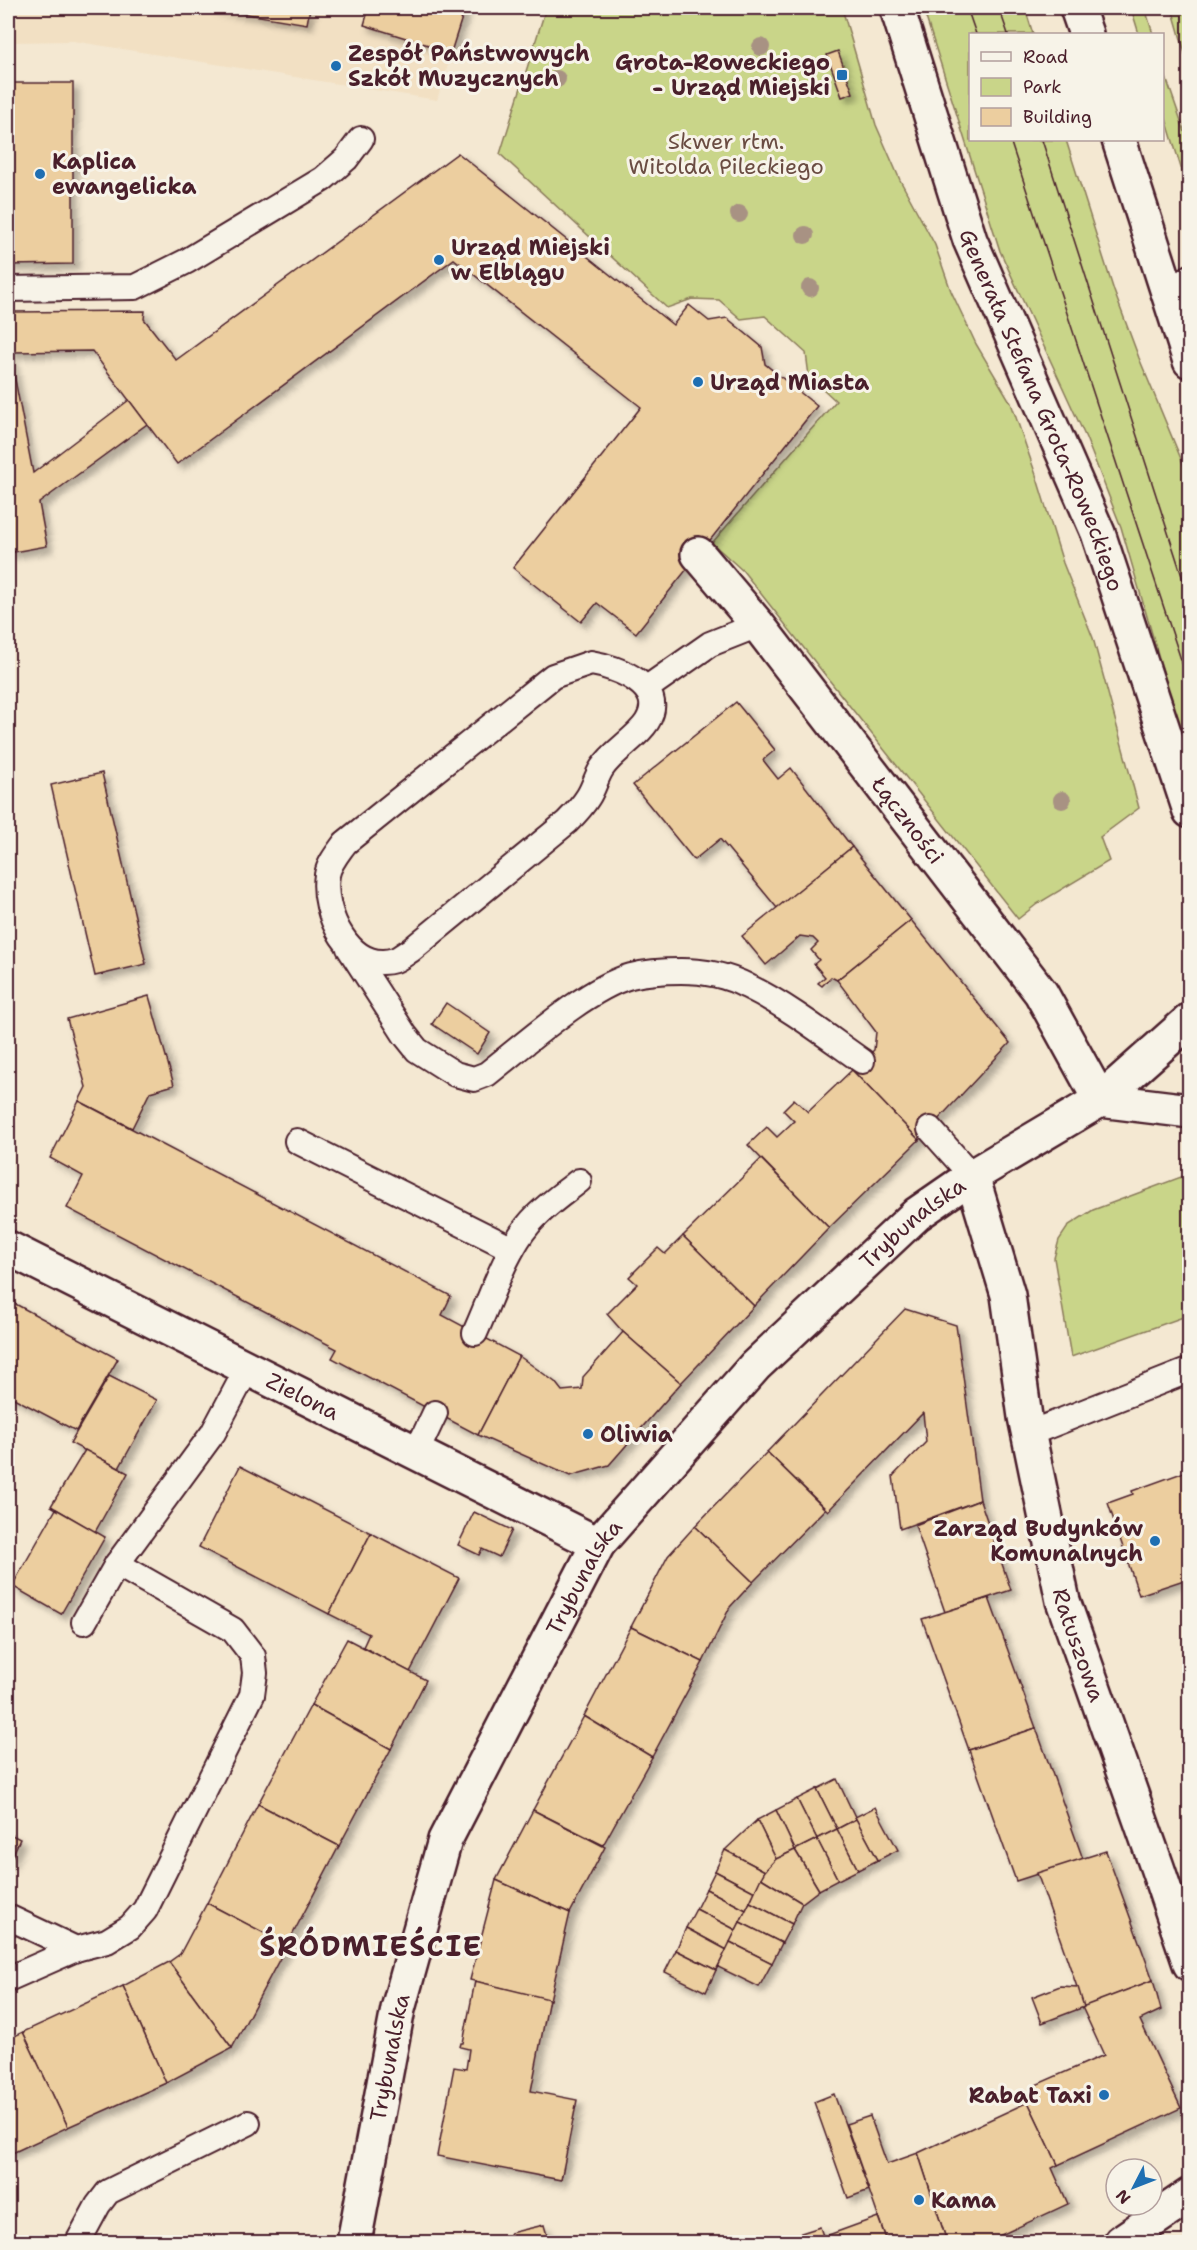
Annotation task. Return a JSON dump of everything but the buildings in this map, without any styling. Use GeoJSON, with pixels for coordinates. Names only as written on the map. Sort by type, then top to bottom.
{"type":"FeatureCollection","features":[{"type":"Feature","properties":{"kind":"street","name":"Generała Stefana Grota-Roweckiego"},"geometry":{"type":"LineString","coordinates":[[897,8],[970,240],[1098,533],[1190,811]]}},
{"type":"Feature","properties":{"kind":"street"},"geometry":{"type":"LineString","coordinates":[[1077,8],[1086,33]]}},
{"type":"Feature","properties":{"kind":"street"},"geometry":{"type":"LineString","coordinates":[[1119,141],[1179,287],[1190,361]]}},
{"type":"Feature","properties":{"kind":"street","name":"Łączności"},"geometry":{"type":"LineString","coordinates":[[698,554],[758,625],[1041,993],[1100,1100]]}},
{"type":"Feature","properties":{"kind":"street","name":"Trybunalska"},"geometry":{"type":"LineString","coordinates":[[354,2242],[398,2009],[445,1840],[598,1544],[755,1366],[917,1214],[972,1176],[1100,1100],[1190,1020]]}},
{"type":"Feature","properties":{"kind":"street"},"geometry":{"type":"LineString","coordinates":[[1100,1100],[1190,1111]]}},
{"type":"Feature","properties":{"kind":"street","name":"Ratuszowa"},"geometry":{"type":"LineString","coordinates":[[972,1176],[1008,1295],[1028,1434],[1063,1601],[1186,1945]]}},
{"type":"Feature","properties":{"kind":"street","name":"Zielona"},"geometry":{"type":"LineString","coordinates":[[8,1248],[598,1544]]}},
{"type":"Feature","properties":{"kind":"street"},"geometry":{"type":"LineString","coordinates":[[1121,2242],[1190,2195]]}},
{"type":"Feature","properties":{"kind":"lane"},"geometry":{"type":"LineString","coordinates":[[8,289],[135,287],[187,261],[323,179],[346,159],[361,139]]}},
{"type":"Feature","properties":{"kind":"lane"},"geometry":{"type":"LineString","coordinates":[[647,688],[710,644],[758,625]]}},
{"type":"Feature","properties":{"kind":"lane"},"geometry":{"type":"LineString","coordinates":[[385,1004],[383,982],[386,970],[394,960],[411,950],[558,830],[580,809],[602,768],[647,722],[652,705],[647,688],[612,667],[591,663],[553,676],[345,843],[331,863],[327,875],[327,898],[331,917],[339,934],[385,1004],[417,1050],[455,1074],[474,1079],[487,1074],[599,990],[628,977],[655,971],[694,971],[722,975],[773,999],[862,1060]]}},
{"type":"Feature","properties":{"kind":"lane"},"geometry":{"type":"LineString","coordinates":[[339,934],[365,958],[380,961],[394,960]]}},
{"type":"Feature","properties":{"kind":"lane"},"geometry":{"type":"LineString","coordinates":[[930,1129],[972,1176]]}},
{"type":"Feature","properties":{"kind":"lane"},"geometry":{"type":"LineString","coordinates":[[297,1141],[512,1249]]}},
{"type":"Feature","properties":{"kind":"lane"},"geometry":{"type":"LineString","coordinates":[[475,1333],[512,1249],[530,1222],[579,1181]]}},
{"type":"Feature","properties":{"kind":"lane"},"geometry":{"type":"LineString","coordinates":[[84,1622],[117,1564],[213,1433],[247,1369]]}},
{"type":"Feature","properties":{"kind":"lane"},"geometry":{"type":"LineString","coordinates":[[1028,1434],[1190,1370]]}},
{"type":"Feature","properties":{"kind":"lane"},"geometry":{"type":"LineString","coordinates":[[416,1453],[435,1413]]}},
{"type":"Feature","properties":{"kind":"lane"},"geometry":{"type":"LineString","coordinates":[[8,1979],[76,1949],[107,1941],[130,1927],[145,1910],[252,1695],[255,1673],[253,1656],[233,1630],[117,1564]]}},
{"type":"Feature","properties":{"kind":"lane"},"geometry":{"type":"LineString","coordinates":[[8,1917],[76,1949]]}},
{"type":"Feature","properties":{"kind":"lane"},"geometry":{"type":"LineString","coordinates":[[78,2242],[98,2205],[108,2192],[248,2123]]}},
{"type":"Feature","properties":{"kind":"shaded area","name":"Zespół Państwowych Szkół Muzycznych"},"geometry":{"type":"Polygon","coordinates":[[[20,8],[466,8],[437,100],[73,41],[11,42],[20,8]]]}},
{"type":"Feature","properties":{"kind":"green space","name":"Skwer rtm. Witolda Pileckiego"},"geometry":{"type":"Polygon","coordinates":[[[546,8],[842,8],[876,125],[900,180],[935,245],[951,291],[976,344],[1011,403],[1063,563],[1093,638],[1139,808],[1100,837],[1109,861],[1037,904],[1018,919],[743,571],[712,543],[836,401],[809,376],[806,353],[765,316],[741,319],[719,300],[692,299],[667,308],[500,154],[546,8]]]}},
{"type":"Feature","properties":{"kind":"green space"},"geometry":{"type":"Polygon","coordinates":[[[923,8],[1025,8],[1033,33],[969,33],[969,141],[1066,141],[1114,291],[1189,478],[1189,761],[1121,527],[1086,438],[1000,251],[923,8]]]}},
{"type":"Feature","properties":{"kind":"green space"},"geometry":{"type":"Polygon","coordinates":[[[1131,8],[1145,8],[1153,33],[1139,33],[1131,8]]]}},
{"type":"Feature","properties":{"kind":"green space"},"geometry":{"type":"Polygon","coordinates":[[[1172,8],[1189,8],[1189,67],[1172,8]]]}},
{"type":"Feature","properties":{"kind":"green space"},"geometry":{"type":"Polygon","coordinates":[[[1164,72],[1189,144],[1189,194],[1164,112],[1164,72]]]}},
{"type":"Feature","properties":{"kind":"green space"},"geometry":{"type":"Polygon","coordinates":[[[1189,1174],[1189,1315],[1071,1357],[1054,1258],[1059,1240],[1069,1225],[1093,1210],[1189,1174]]]}},
{"type":"Feature","properties":{"kind":"tram line"},"geometry":{"type":"LineString","coordinates":[[967,8],[976,33]]}},
{"type":"Feature","properties":{"kind":"tram line"},"geometry":{"type":"LineString","coordinates":[[999,8],[1008,33]]}},
{"type":"Feature","properties":{"kind":"tram line"},"geometry":{"type":"LineString","coordinates":[[1010,141],[1190,687]]}},
{"type":"Feature","properties":{"kind":"tram line"},"geometry":{"type":"LineString","coordinates":[[1042,141],[1190,601]]}},
{"type":"Feature","properties":{"kind":"place","name":"Zespół Państwowych Szkół Muzycznych"},"geometry":{"type":"Point","coordinates":[336,66]}},
{"type":"Feature","properties":{"kind":"place","name":"Grota-Roweckiego - Urząd Miejski"},"geometry":{"type":"Point","coordinates":[842,75]}},
{"type":"Feature","properties":{"kind":"place","name":"Kaplica ewangelicka"},"geometry":{"type":"Point","coordinates":[40,174]}},
{"type":"Feature","properties":{"kind":"place","name":"Urząd Miejski w Elblągu"},"geometry":{"type":"Point","coordinates":[439,260]}},
{"type":"Feature","properties":{"kind":"place","name":"Urząd Miasta"},"geometry":{"type":"Point","coordinates":[698,382]}},
{"type":"Feature","properties":{"kind":"place","name":"Oliwia"},"geometry":{"type":"Point","coordinates":[588,1434]}},
{"type":"Feature","properties":{"kind":"place","name":"Zarząd Budynków Komunalnych"},"geometry":{"type":"Point","coordinates":[1155,1541]}},
{"type":"Feature","properties":{"kind":"place","name":"Rabat Taxi"},"geometry":{"type":"Point","coordinates":[1104,2095]}},
{"type":"Feature","properties":{"kind":"place","name":"Kama"},"geometry":{"type":"Point","coordinates":[919,2200]}},
{"type":"Feature","properties":{"kind":"district","name":"ŚRÓDMIEŚCIE"},"geometry":{"type":"Point","coordinates":[371,1946]}}]}
